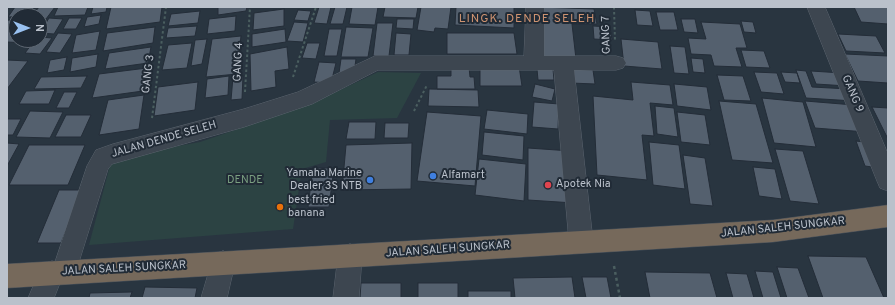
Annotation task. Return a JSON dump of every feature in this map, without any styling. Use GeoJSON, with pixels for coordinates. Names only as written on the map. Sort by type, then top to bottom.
{"type":"FeatureCollection","features":[{"type":"Feature","properties":{"kind":"highway","name":"JALAN SALEH SUNGKAR"},"geometry":{"type":"LineString","coordinates":[[7,276],[581,241],[608,241],[773,231],[888,216]]}},
{"type":"Feature","properties":{"kind":"street"},"geometry":{"type":"LineString","coordinates":[[534,63],[535,7]]}},
{"type":"Feature","properties":{"kind":"street","name":"GANG 9"},"geometry":{"type":"LineString","coordinates":[[816,7],[888,181]]}},
{"type":"Feature","properties":{"kind":"street","name":"JALAN DENDE SELEH"},"geometry":{"type":"LineString","coordinates":[[41,298],[58,273],[98,166],[104,158],[113,153],[244,118],[339,82],[375,63],[616,63]]}},
{"type":"Feature","properties":{"kind":"street"},"geometry":{"type":"LineString","coordinates":[[563,63],[581,241]]}},
{"type":"Feature","properties":{"kind":"street"},"geometry":{"type":"LineString","coordinates":[[346,298],[350,256]]}},
{"type":"Feature","properties":{"kind":"street"},"geometry":{"type":"LineString","coordinates":[[214,298],[223,263]]}},
{"type":"Feature","properties":{"kind":"path","name":"GANG 3"},"geometry":{"type":"LineString","coordinates":[[149,143],[166,7]]}},
{"type":"Feature","properties":{"kind":"path","name":"GANG 4"},"geometry":{"type":"LineString","coordinates":[[244,118],[250,7]]}},
{"type":"Feature","properties":{"kind":"path"},"geometry":{"type":"LineString","coordinates":[[284,104],[316,7]]}},
{"type":"Feature","properties":{"kind":"path","name":"GANG 7"},"geometry":{"type":"LineString","coordinates":[[614,7],[616,63]]}},
{"type":"Feature","properties":{"kind":"path"},"geometry":{"type":"LineString","coordinates":[[608,241],[620,298]]}},
{"type":"Feature","properties":{"kind":"green space","name":"DENDE"},"geometry":{"type":"Polygon","coordinates":[[[378,72],[421,73],[397,118],[330,120],[326,162],[302,169],[293,229],[89,245],[112,158],[200,142],[311,104],[378,72]]]}},
{"type":"Feature","properties":{"kind":"building"},"geometry":{"type":"Polygon","coordinates":[[[15,7],[35,7],[34,8],[14,8],[15,7]]]}},
{"type":"Feature","properties":{"kind":"building"},"geometry":{"type":"Polygon","coordinates":[[[55,7],[48,16],[48,8],[38,8],[55,7]]]}},
{"type":"Feature","properties":{"kind":"building"},"geometry":{"type":"Polygon","coordinates":[[[58,7],[88,7],[85,15],[54,16],[58,7]]]}},
{"type":"Feature","properties":{"kind":"building"},"geometry":{"type":"Polygon","coordinates":[[[93,7],[107,7],[106,12],[91,14],[93,7]]]}},
{"type":"Feature","properties":{"kind":"building"},"geometry":{"type":"Polygon","coordinates":[[[111,7],[162,7],[160,22],[106,29],[111,7]]]}},
{"type":"Feature","properties":{"kind":"building"},"geometry":{"type":"Polygon","coordinates":[[[218,7],[247,7],[246,11],[218,15],[218,7]]]}},
{"type":"Feature","properties":{"kind":"building"},"geometry":{"type":"Polygon","coordinates":[[[319,7],[331,7],[327,24],[314,23],[319,7]]]}},
{"type":"Feature","properties":{"kind":"building"},"geometry":{"type":"Polygon","coordinates":[[[335,7],[347,7],[343,24],[330,24],[335,7]]]}},
{"type":"Feature","properties":{"kind":"building"},"geometry":{"type":"Polygon","coordinates":[[[352,7],[378,7],[375,25],[349,24],[352,7]]]}},
{"type":"Feature","properties":{"kind":"building"},"geometry":{"type":"Polygon","coordinates":[[[385,7],[418,7],[416,18],[383,17],[385,7]]]}},
{"type":"Feature","properties":{"kind":"building"},"geometry":{"type":"Polygon","coordinates":[[[421,7],[451,7],[448,29],[435,28],[434,32],[417,30],[421,7]]]}},
{"type":"Feature","properties":{"kind":"building"},"geometry":{"type":"Polygon","coordinates":[[[456,7],[514,7],[514,28],[455,25],[456,7]]]}},
{"type":"Feature","properties":{"kind":"building"},"geometry":{"type":"Polygon","coordinates":[[[539,7],[594,9],[597,24],[572,24],[576,59],[543,58],[539,7]]]}},
{"type":"Feature","properties":{"kind":"building"},"geometry":{"type":"Polygon","coordinates":[[[854,7],[888,7],[888,24],[861,22],[854,7]]]}},
{"type":"Feature","properties":{"kind":"building"},"geometry":{"type":"Polygon","coordinates":[[[284,9],[284,26],[253,30],[254,13],[284,9]]]}},
{"type":"Feature","properties":{"kind":"building"},"geometry":{"type":"Polygon","coordinates":[[[298,10],[311,11],[308,21],[294,20],[298,10]]]}},
{"type":"Feature","properties":{"kind":"building"},"geometry":{"type":"Polygon","coordinates":[[[635,10],[650,11],[653,26],[637,25],[635,10]]]}},
{"type":"Feature","properties":{"kind":"building"},"geometry":{"type":"Polygon","coordinates":[[[200,11],[198,23],[168,26],[171,14],[200,11]]]}},
{"type":"Feature","properties":{"kind":"building"},"geometry":{"type":"Polygon","coordinates":[[[656,12],[674,12],[678,30],[660,30],[656,12]]]}},
{"type":"Feature","properties":{"kind":"building"},"geometry":{"type":"Polygon","coordinates":[[[101,15],[99,24],[84,27],[87,17],[101,15]]]}},
{"type":"Feature","properties":{"kind":"building"},"geometry":{"type":"Polygon","coordinates":[[[236,16],[235,31],[207,34],[209,19],[236,16]]]}},
{"type":"Feature","properties":{"kind":"building"},"geometry":{"type":"Polygon","coordinates":[[[49,18],[63,19],[54,34],[48,34],[49,18]]]}},
{"type":"Feature","properties":{"kind":"building"},"geometry":{"type":"Polygon","coordinates":[[[69,18],[82,18],[76,29],[63,29],[69,18]]]}},
{"type":"Feature","properties":{"kind":"building"},"geometry":{"type":"Polygon","coordinates":[[[397,19],[414,19],[413,29],[396,28],[397,19]]]}},
{"type":"Feature","properties":{"kind":"building"},"geometry":{"type":"Polygon","coordinates":[[[681,19],[695,19],[698,33],[684,32],[681,19]]]}},
{"type":"Feature","properties":{"kind":"building"},"geometry":{"type":"Polygon","coordinates":[[[7,20],[8,42],[7,42],[7,20]]]}},
{"type":"Feature","properties":{"kind":"building"},"geometry":{"type":"Polygon","coordinates":[[[741,21],[753,22],[756,33],[744,32],[741,21]]]}},
{"type":"Feature","properties":{"kind":"building"},"geometry":{"type":"Polygon","coordinates":[[[294,22],[308,23],[303,42],[287,41],[294,22]]]}},
{"type":"Feature","properties":{"kind":"building"},"geometry":{"type":"Polygon","coordinates":[[[701,22],[740,24],[747,48],[736,48],[742,67],[714,66],[711,55],[691,54],[688,38],[706,39],[701,22]]]}},
{"type":"Feature","properties":{"kind":"building"},"geometry":{"type":"Polygon","coordinates":[[[377,23],[393,23],[389,56],[373,56],[377,23]]]}},
{"type":"Feature","properties":{"kind":"building"},"geometry":{"type":"Polygon","coordinates":[[[197,26],[195,36],[166,38],[168,28],[197,26]]]}},
{"type":"Feature","properties":{"kind":"building"},"geometry":{"type":"Polygon","coordinates":[[[593,26],[610,27],[612,40],[594,39],[593,26]]]}},
{"type":"Feature","properties":{"kind":"building"},"geometry":{"type":"Polygon","coordinates":[[[155,27],[153,43],[103,51],[107,33],[155,27]]]}},
{"type":"Feature","properties":{"kind":"building"},"geometry":{"type":"Polygon","coordinates":[[[346,27],[373,28],[368,57],[341,57],[346,27]]]}},
{"type":"Feature","properties":{"kind":"building"},"geometry":{"type":"Polygon","coordinates":[[[285,29],[286,42],[252,47],[252,34],[285,29]]]}},
{"type":"Feature","properties":{"kind":"building"},"geometry":{"type":"Polygon","coordinates":[[[329,29],[342,29],[337,56],[324,56],[329,29]]]}},
{"type":"Feature","properties":{"kind":"building"},"geometry":{"type":"Polygon","coordinates":[[[100,31],[96,50],[72,53],[76,35],[100,31]]]}},
{"type":"Feature","properties":{"kind":"building"},"geometry":{"type":"Polygon","coordinates":[[[58,33],[72,34],[60,53],[46,52],[58,33]]]}},
{"type":"Feature","properties":{"kind":"building"},"geometry":{"type":"Polygon","coordinates":[[[396,33],[411,34],[409,55],[394,55],[396,33]]]}},
{"type":"Feature","properties":{"kind":"building"},"geometry":{"type":"Polygon","coordinates":[[[447,33],[514,33],[517,54],[447,54],[447,33]]]}},
{"type":"Feature","properties":{"kind":"building"},"geometry":{"type":"Polygon","coordinates":[[[838,34],[876,36],[885,53],[846,51],[838,34]]]}},
{"type":"Feature","properties":{"kind":"building"},"geometry":{"type":"Polygon","coordinates":[[[241,36],[237,74],[206,77],[212,39],[241,36]]]}},
{"type":"Feature","properties":{"kind":"building"},"geometry":{"type":"Polygon","coordinates":[[[48,38],[52,38],[48,43],[48,38]]]}},
{"type":"Feature","properties":{"kind":"building"},"geometry":{"type":"Polygon","coordinates":[[[207,39],[202,64],[191,66],[195,40],[207,39]]]}},
{"type":"Feature","properties":{"kind":"building"},"geometry":{"type":"Polygon","coordinates":[[[621,39],[658,42],[662,69],[624,66],[621,39]]]}},
{"type":"Feature","properties":{"kind":"building"},"geometry":{"type":"Polygon","coordinates":[[[192,43],[187,68],[162,70],[168,45],[192,43]]]}},
{"type":"Feature","properties":{"kind":"building"},"geometry":{"type":"Polygon","coordinates":[[[307,43],[320,43],[316,59],[302,58],[307,43]]]}},
{"type":"Feature","properties":{"kind":"building"},"geometry":{"type":"Polygon","coordinates":[[[670,46],[685,47],[689,74],[674,73],[670,46]]]}},
{"type":"Feature","properties":{"kind":"building"},"geometry":{"type":"Polygon","coordinates":[[[151,47],[148,63],[105,69],[109,53],[151,47]]]}},
{"type":"Feature","properties":{"kind":"building"},"geometry":{"type":"Polygon","coordinates":[[[287,47],[289,69],[275,71],[276,87],[251,91],[250,54],[287,47]]]}},
{"type":"Feature","properties":{"kind":"building"},"geometry":{"type":"Polygon","coordinates":[[[29,48],[44,48],[40,54],[25,53],[29,48]]]}},
{"type":"Feature","properties":{"kind":"building"},"geometry":{"type":"Polygon","coordinates":[[[741,50],[764,51],[770,68],[746,67],[741,50]]]}},
{"type":"Feature","properties":{"kind":"building"},"geometry":{"type":"Polygon","coordinates":[[[98,54],[96,67],[70,72],[72,58],[98,54]]]}},
{"type":"Feature","properties":{"kind":"building"},"geometry":{"type":"Polygon","coordinates":[[[845,54],[888,56],[888,83],[858,81],[845,54]]]}},
{"type":"Feature","properties":{"kind":"building"},"geometry":{"type":"Polygon","coordinates":[[[67,57],[64,70],[47,73],[50,60],[67,57]]]}},
{"type":"Feature","properties":{"kind":"building"},"geometry":{"type":"Polygon","coordinates":[[[691,58],[703,59],[705,73],[693,72],[691,58]]]}},
{"type":"Feature","properties":{"kind":"building"},"geometry":{"type":"Polygon","coordinates":[[[341,59],[356,59],[354,73],[339,73],[341,59]]]}},
{"type":"Feature","properties":{"kind":"building"},"geometry":{"type":"Polygon","coordinates":[[[7,60],[28,61],[7,89],[7,60]]]}},
{"type":"Feature","properties":{"kind":"building"},"geometry":{"type":"Polygon","coordinates":[[[319,62],[336,63],[331,83],[314,82],[319,62]]]}},
{"type":"Feature","properties":{"kind":"building"},"geometry":{"type":"Polygon","coordinates":[[[480,66],[519,66],[522,86],[480,86],[480,66]]]}},
{"type":"Feature","properties":{"kind":"building"},"geometry":{"type":"Polygon","coordinates":[[[451,67],[469,67],[470,77],[474,77],[475,89],[437,89],[437,76],[451,76],[451,67]]]}},
{"type":"Feature","properties":{"kind":"building"},"geometry":{"type":"Polygon","coordinates":[[[147,68],[143,91],[92,98],[99,74],[147,68]]]}},
{"type":"Feature","properties":{"kind":"building"},"geometry":{"type":"Polygon","coordinates":[[[537,69],[553,69],[554,80],[538,80],[537,69]]]}},
{"type":"Feature","properties":{"kind":"building"},"geometry":{"type":"Polygon","coordinates":[[[569,69],[593,70],[595,84],[571,83],[569,69]]]}},
{"type":"Feature","properties":{"kind":"building"},"geometry":{"type":"Polygon","coordinates":[[[796,70],[806,71],[812,87],[849,89],[854,101],[806,98],[796,70]]]}},
{"type":"Feature","properties":{"kind":"building"},"geometry":{"type":"Polygon","coordinates":[[[811,71],[842,73],[847,86],[816,84],[811,71]]]}},
{"type":"Feature","properties":{"kind":"building"},"geometry":{"type":"Polygon","coordinates":[[[754,72],[777,73],[784,94],[761,92],[754,72]]]}},
{"type":"Feature","properties":{"kind":"building"},"geometry":{"type":"Polygon","coordinates":[[[781,72],[797,73],[800,83],[785,82],[781,72]]]}},
{"type":"Feature","properties":{"kind":"building"},"geometry":{"type":"Polygon","coordinates":[[[717,75],[743,76],[751,101],[724,100],[717,75]]]}},
{"type":"Feature","properties":{"kind":"building"},"geometry":{"type":"Polygon","coordinates":[[[87,76],[81,88],[34,89],[41,77],[87,76]]]}},
{"type":"Feature","properties":{"kind":"building"},"geometry":{"type":"Polygon","coordinates":[[[229,76],[228,95],[205,98],[207,79],[229,76]]]}},
{"type":"Feature","properties":{"kind":"building"},"geometry":{"type":"Polygon","coordinates":[[[243,76],[242,99],[231,100],[233,77],[243,76]]]}},
{"type":"Feature","properties":{"kind":"building"},"geometry":{"type":"Polygon","coordinates":[[[198,82],[195,110],[154,116],[158,87],[198,82]]]}},
{"type":"Feature","properties":{"kind":"building"},"geometry":{"type":"Polygon","coordinates":[[[631,82],[670,85],[673,105],[650,103],[654,136],[642,135],[647,180],[597,175],[593,96],[633,100],[631,82]]]}},
{"type":"Feature","properties":{"kind":"building"},"geometry":{"type":"Polygon","coordinates":[[[535,84],[555,89],[552,101],[532,97],[535,84]]]}},
{"type":"Feature","properties":{"kind":"building"},"geometry":{"type":"Polygon","coordinates":[[[674,84],[707,87],[711,110],[677,106],[674,84]]]}},
{"type":"Feature","properties":{"kind":"building"},"geometry":{"type":"Polygon","coordinates":[[[429,89],[478,90],[479,107],[428,106],[429,89]]]}},
{"type":"Feature","properties":{"kind":"building"},"geometry":{"type":"Polygon","coordinates":[[[55,90],[49,104],[19,104],[26,91],[55,90]]]}},
{"type":"Feature","properties":{"kind":"building"},"geometry":{"type":"Polygon","coordinates":[[[64,92],[77,92],[69,108],[56,108],[64,92]]]}},
{"type":"Feature","properties":{"kind":"building"},"geometry":{"type":"Polygon","coordinates":[[[144,95],[139,129],[99,135],[108,100],[144,95]]]}},
{"type":"Feature","properties":{"kind":"building"},"geometry":{"type":"Polygon","coordinates":[[[762,98],[803,102],[816,147],[774,143],[762,98]]]}},
{"type":"Feature","properties":{"kind":"building"},"geometry":{"type":"Polygon","coordinates":[[[719,101],[756,104],[773,163],[732,160],[719,101]]]}},
{"type":"Feature","properties":{"kind":"building"},"geometry":{"type":"Polygon","coordinates":[[[805,101],[854,105],[866,132],[815,128],[805,101]]]}},
{"type":"Feature","properties":{"kind":"building"},"geometry":{"type":"Polygon","coordinates":[[[534,102],[559,104],[558,129],[532,127],[534,102]]]}},
{"type":"Feature","properties":{"kind":"building"},"geometry":{"type":"Polygon","coordinates":[[[655,106],[674,108],[678,137],[657,134],[655,106]]]}},
{"type":"Feature","properties":{"kind":"building"},"geometry":{"type":"Polygon","coordinates":[[[872,107],[888,108],[888,139],[872,107]]]}},
{"type":"Feature","properties":{"kind":"building"},"geometry":{"type":"Polygon","coordinates":[[[487,110],[528,114],[527,134],[484,129],[487,110]]]}},
{"type":"Feature","properties":{"kind":"building"},"geometry":{"type":"Polygon","coordinates":[[[30,111],[63,112],[50,138],[16,137],[30,111]]]}},
{"type":"Feature","properties":{"kind":"building"},"geometry":{"type":"Polygon","coordinates":[[[427,112],[481,116],[475,186],[417,181],[427,112]]]}},
{"type":"Feature","properties":{"kind":"building"},"geometry":{"type":"Polygon","coordinates":[[[677,112],[705,115],[710,145],[681,142],[677,112]]]}},
{"type":"Feature","properties":{"kind":"building"},"geometry":{"type":"Polygon","coordinates":[[[66,115],[91,115],[81,137],[55,137],[66,115]]]}},
{"type":"Feature","properties":{"kind":"building"},"geometry":{"type":"Polygon","coordinates":[[[7,119],[21,119],[13,135],[7,135],[7,119]]]}},
{"type":"Feature","properties":{"kind":"building"},"geometry":{"type":"Polygon","coordinates":[[[349,122],[376,122],[375,139],[346,139],[349,122]]]}},
{"type":"Feature","properties":{"kind":"building"},"geometry":{"type":"Polygon","coordinates":[[[385,123],[409,123],[408,138],[384,138],[385,123]]]}},
{"type":"Feature","properties":{"kind":"building"},"geometry":{"type":"Polygon","coordinates":[[[484,132],[524,136],[523,160],[482,155],[484,132]]]}},
{"type":"Feature","properties":{"kind":"building"},"geometry":{"type":"Polygon","coordinates":[[[856,141],[871,143],[880,168],[865,166],[856,141]]]}},
{"type":"Feature","properties":{"kind":"building"},"geometry":{"type":"Polygon","coordinates":[[[649,142],[679,145],[685,189],[653,185],[649,142]]]}},
{"type":"Feature","properties":{"kind":"building"},"geometry":{"type":"Polygon","coordinates":[[[7,143],[19,144],[7,166],[7,143]]]}},
{"type":"Feature","properties":{"kind":"building"},"geometry":{"type":"Polygon","coordinates":[[[412,143],[411,189],[342,190],[346,145],[412,143]]]}},
{"type":"Feature","properties":{"kind":"building"},"geometry":{"type":"Polygon","coordinates":[[[29,145],[85,145],[68,185],[9,185],[29,145]]]}},
{"type":"Feature","properties":{"kind":"building"},"geometry":{"type":"Polygon","coordinates":[[[528,148],[571,151],[574,203],[528,200],[528,148]]]}},
{"type":"Feature","properties":{"kind":"building"},"geometry":{"type":"Polygon","coordinates":[[[775,149],[803,151],[819,204],[790,201],[775,149]]]}},
{"type":"Feature","properties":{"kind":"building"},"geometry":{"type":"Polygon","coordinates":[[[683,155],[705,158],[713,206],[690,204],[683,155]]]}},
{"type":"Feature","properties":{"kind":"building"},"geometry":{"type":"Polygon","coordinates":[[[479,159],[526,164],[524,201],[475,195],[479,159]]]}},
{"type":"Feature","properties":{"kind":"building"},"geometry":{"type":"Polygon","coordinates":[[[753,167],[775,169],[782,199],[759,196],[753,167]]]}},
{"type":"Feature","properties":{"kind":"building"},"geometry":{"type":"Polygon","coordinates":[[[313,168],[334,168],[329,207],[308,207],[313,168]]]}},
{"type":"Feature","properties":{"kind":"building"},"geometry":{"type":"Polygon","coordinates":[[[59,190],[82,190],[61,243],[37,243],[59,190]]]}},
{"type":"Feature","properties":{"kind":"building"},"geometry":{"type":"Polygon","coordinates":[[[808,256],[866,257],[884,298],[823,298],[808,256]]]}},
{"type":"Feature","properties":{"kind":"building"},"geometry":{"type":"Polygon","coordinates":[[[777,267],[798,268],[809,298],[787,298],[777,267]]]}},
{"type":"Feature","properties":{"kind":"building"},"geometry":{"type":"Polygon","coordinates":[[[755,271],[773,272],[781,298],[763,298],[755,271]]]}},
{"type":"Feature","properties":{"kind":"building"},"geometry":{"type":"Polygon","coordinates":[[[645,272],[710,273],[717,298],[650,298],[645,272]]]}},
{"type":"Feature","properties":{"kind":"building"},"geometry":{"type":"Polygon","coordinates":[[[726,273],[747,274],[754,298],[733,298],[726,273]]]}},
{"type":"Feature","properties":{"kind":"building"},"geometry":{"type":"Polygon","coordinates":[[[572,277],[575,298],[515,298],[513,278],[572,277]]]}},
{"type":"Feature","properties":{"kind":"building"},"geometry":{"type":"Polygon","coordinates":[[[582,277],[607,277],[611,298],[586,298],[582,277]]]}},
{"type":"Feature","properties":{"kind":"building"},"geometry":{"type":"Polygon","coordinates":[[[361,283],[401,283],[401,298],[360,298],[361,283]]]}},
{"type":"Feature","properties":{"kind":"building"},"geometry":{"type":"Polygon","coordinates":[[[418,283],[458,283],[458,298],[418,298],[418,283]]]}},
{"type":"Feature","properties":{"kind":"building"},"geometry":{"type":"Polygon","coordinates":[[[145,287],[197,288],[195,298],[142,298],[145,287]]]}},
{"type":"Feature","properties":{"kind":"building"},"geometry":{"type":"Polygon","coordinates":[[[468,291],[511,291],[511,298],[468,298],[468,291]]]}},
{"type":"Feature","properties":{"kind":"building"},"geometry":{"type":"Polygon","coordinates":[[[132,292],[130,298],[89,298],[90,293],[132,292]]]}},
{"type":"Feature","properties":{"kind":"place","name":"Alfamart"},"geometry":{"type":"Point","coordinates":[433,176]}},
{"type":"Feature","properties":{"kind":"place","name":"Yamaha Marine Dealer 3S NTB"},"geometry":{"type":"Point","coordinates":[370,180]}},
{"type":"Feature","properties":{"kind":"place","name":"Apotek Nia"},"geometry":{"type":"Point","coordinates":[548,185]}},
{"type":"Feature","properties":{"kind":"place","name":"best fried banana"},"geometry":{"type":"Point","coordinates":[280,207]}},
{"type":"Feature","properties":{"kind":"district","name":"LINGK. DENDE SELEH"},"geometry":{"type":"Point","coordinates":[527,20]}}]}
